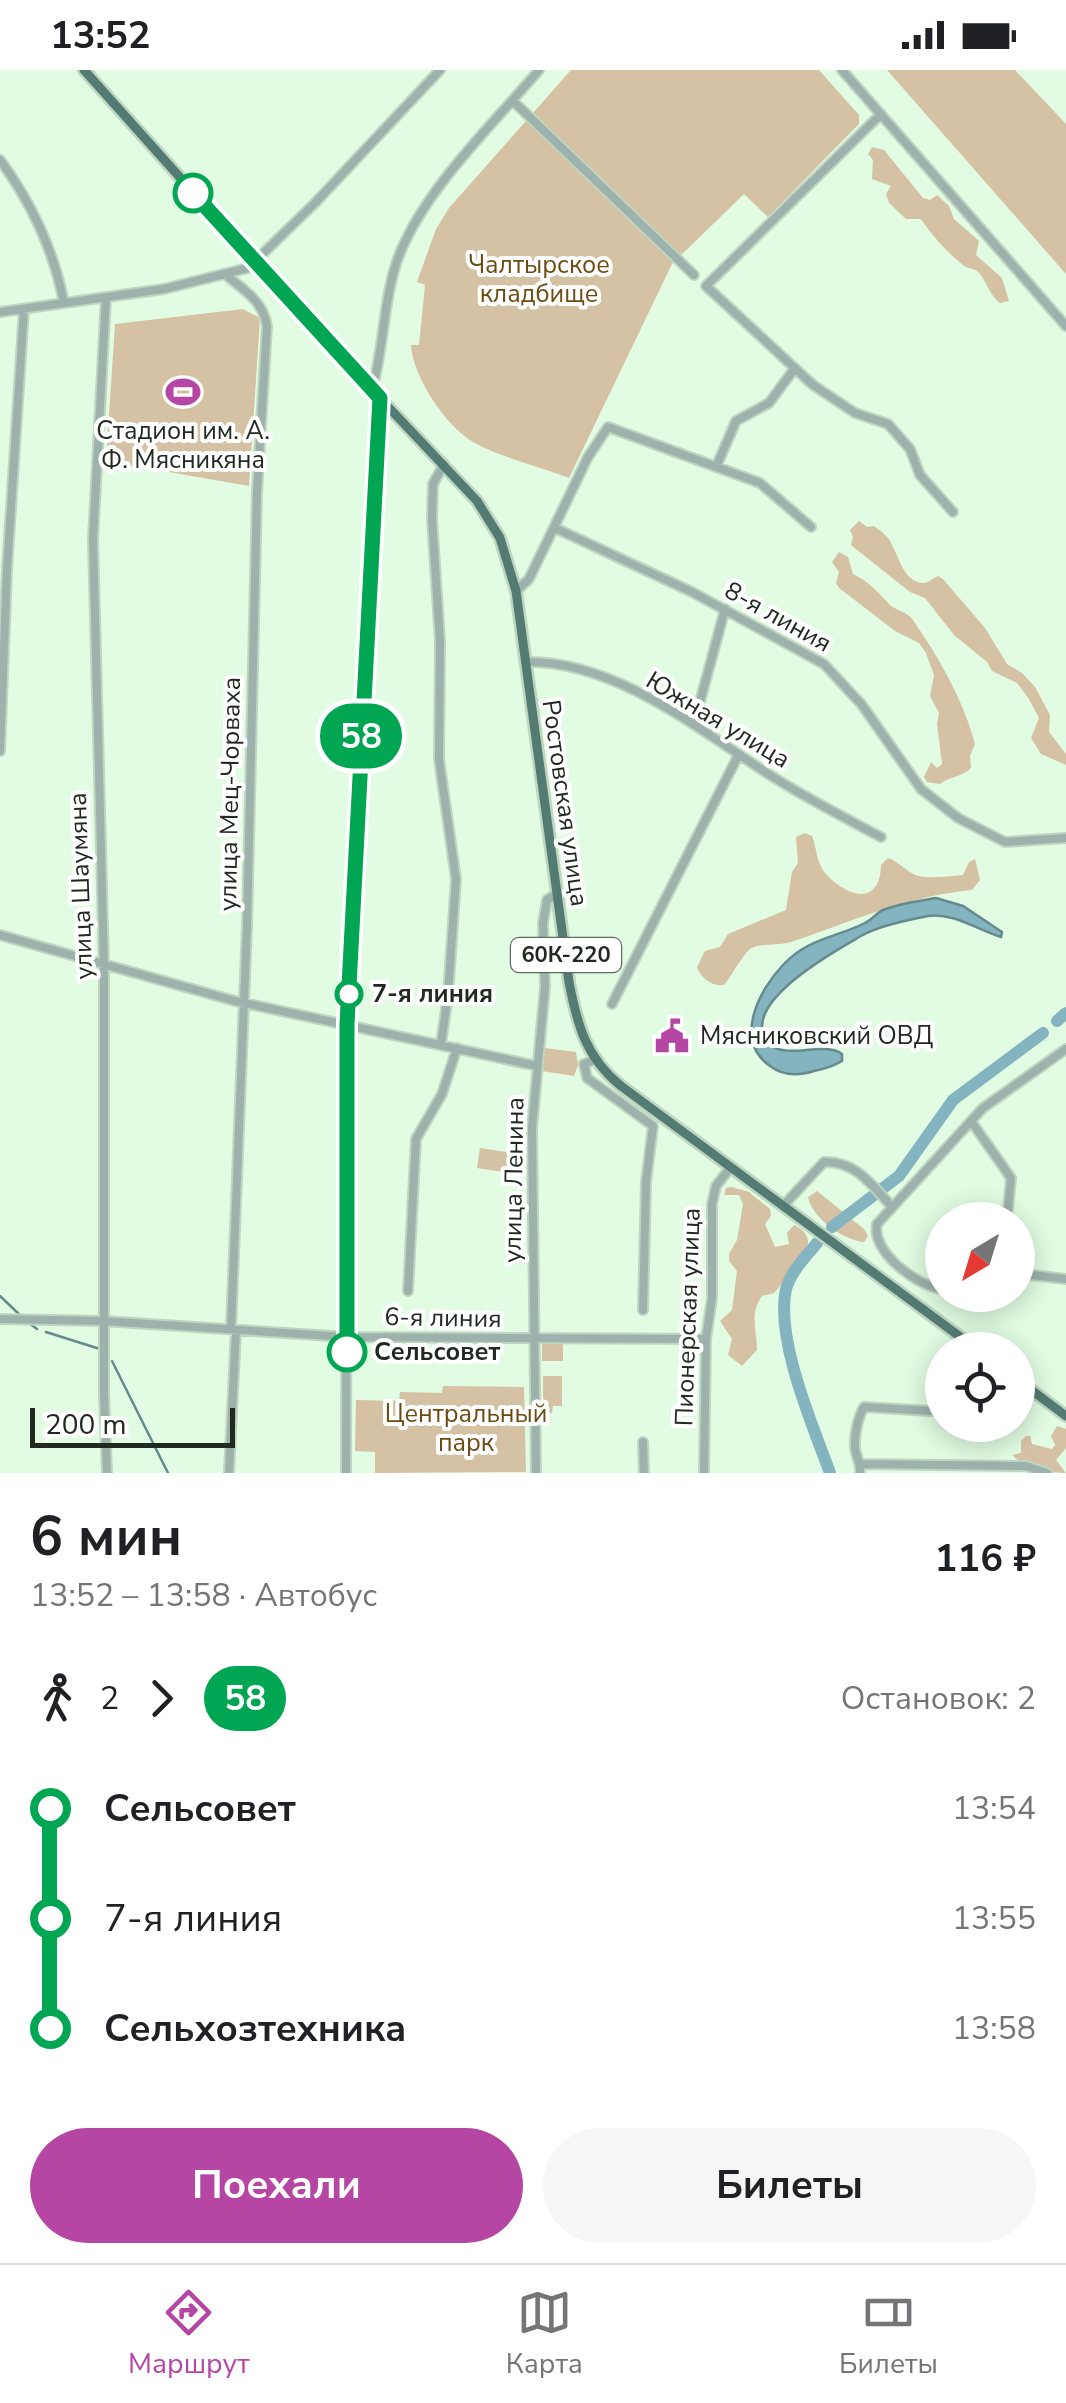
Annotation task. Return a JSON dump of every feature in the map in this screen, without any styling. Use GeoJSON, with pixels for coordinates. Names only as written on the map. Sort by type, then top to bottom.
{"type":"FeatureCollection","features":[{"type":"Feature","properties":{"kind":"main road","name":"Ростовская улица"},"geometry":{"type":"LineString","coordinates":[[84,70],[444,464],[493,526],[506,552],[516,591],[574,1006],[594,1060],[621,1086],[953,1332]]}},
{"type":"Feature","properties":{"kind":"main road"},"geometry":{"type":"LineString","coordinates":[[1035,1393],[1066,1416]]}},
{"type":"Feature","properties":{"kind":"street"},"geometry":{"type":"LineString","coordinates":[[0,312],[228,276],[257,263],[440,70]]}},
{"type":"Feature","properties":{"kind":"street"},"geometry":{"type":"LineString","coordinates":[[346,1473],[347,1024],[376,394],[392,278],[405,243],[437,191],[539,70]]}},
{"type":"Feature","properties":{"kind":"street"},"geometry":{"type":"LineString","coordinates":[[842,70],[1066,326]]}},
{"type":"Feature","properties":{"kind":"street"},"geometry":{"type":"LineString","coordinates":[[513,101],[694,275]]}},
{"type":"Feature","properties":{"kind":"street"},"geometry":{"type":"LineString","coordinates":[[881,114],[706,286],[812,385],[848,410],[888,424],[910,450],[920,475],[953,512]]}},
{"type":"Feature","properties":{"kind":"street"},"geometry":{"type":"LineString","coordinates":[[0,160],[35,219],[60,280],[64,303]]}},
{"type":"Feature","properties":{"kind":"street","name":"улица Мец-Чорваха"},"geometry":{"type":"LineString","coordinates":[[228,276],[257,301],[267,326],[258,492],[229,1473]]}},
{"type":"Feature","properties":{"kind":"street","name":"улица Шаумяна"},"geometry":{"type":"LineString","coordinates":[[106,298],[93,539],[104,966],[103,1321],[107,1473]]}},
{"type":"Feature","properties":{"kind":"street"},"geometry":{"type":"LineString","coordinates":[[0,750],[24,309]]}},
{"type":"Feature","properties":{"kind":"street"},"geometry":{"type":"LineString","coordinates":[[716,466],[736,421],[765,408],[795,368]]}},
{"type":"Feature","properties":{"kind":"street"},"geometry":{"type":"LineString","coordinates":[[516,591],[529,579],[588,457],[608,428],[760,484],[811,527]]}},
{"type":"Feature","properties":{"kind":"street"},"geometry":{"type":"LineString","coordinates":[[441,1044],[456,879],[439,759],[440,641],[432,519],[433,484],[444,464]]}},
{"type":"Feature","properties":{"kind":"street","name":"8-я линия"},"geometry":{"type":"LineString","coordinates":[[556,528],[809,654],[833,672],[862,705],[921,789],[942,808],[1006,842],[1066,838]]}},
{"type":"Feature","properties":{"kind":"street"},"geometry":{"type":"LineString","coordinates":[[694,724],[725,609]]}},
{"type":"Feature","properties":{"kind":"street","name":"Южная улица"},"geometry":{"type":"LineString","coordinates":[[526,662],[560,663],[588,672],[694,724],[806,797],[881,837]]}},
{"type":"Feature","properties":{"kind":"street"},"geometry":{"type":"LineString","coordinates":[[612,1004],[739,754]]}},
{"type":"Feature","properties":{"kind":"street","name":"улица Ленина"},"geometry":{"type":"LineString","coordinates":[[536,1473],[532,1128],[546,987],[543,923],[548,900],[557,894]]}},
{"type":"Feature","properties":{"kind":"street"},"geometry":{"type":"LineString","coordinates":[[0,936],[244,1003],[537,1066]]}},
{"type":"Feature","properties":{"kind":"street"},"geometry":{"type":"LineString","coordinates":[[408,1291],[416,1140],[442,1094],[457,1048]]}},
{"type":"Feature","properties":{"kind":"street"},"geometry":{"type":"LineString","coordinates":[[925,1284],[917,1282],[878,1240],[877,1224],[992,1100],[1066,1049]]}},
{"type":"Feature","properties":{"kind":"street"},"geometry":{"type":"LineString","coordinates":[[594,1060],[584,1064],[587,1078],[653,1126],[646,1182],[643,1310]]}},
{"type":"Feature","properties":{"kind":"street"},"geometry":{"type":"LineString","coordinates":[[970,1121],[1011,1178],[1009,1202]]}},
{"type":"Feature","properties":{"kind":"street"},"geometry":{"type":"LineString","coordinates":[[782,1206],[824,1162],[847,1165],[892,1207]]}},
{"type":"Feature","properties":{"kind":"street","name":"Пионерская улица"},"geometry":{"type":"LineString","coordinates":[[704,1473],[713,1196],[730,1168]]}},
{"type":"Feature","properties":{"kind":"street"},"geometry":{"type":"LineString","coordinates":[[1035,1275],[1066,1279]]}},
{"type":"Feature","properties":{"kind":"street","name":"6-я линия"},"geometry":{"type":"LineString","coordinates":[[4,1319],[103,1321],[347,1337],[706,1339]]}},
{"type":"Feature","properties":{"kind":"street"},"geometry":{"type":"LineString","coordinates":[[925,1411],[864,1407],[855,1449],[861,1468],[1026,1466],[1046,1473]]}},
{"type":"Feature","properties":{"kind":"street"},"geometry":{"type":"LineString","coordinates":[[643,1442],[644,1473]]}},
{"type":"Feature","properties":{"kind":"green space","name":"Чалтырское кладбище"},"geometry":{"type":"Polygon","coordinates":[[[571,70],[819,70],[859,115],[859,124],[768,217],[744,194],[672,264],[569,478],[494,452],[462,434],[424,385],[411,345],[419,345],[425,285],[417,282],[436,229],[449,208],[571,70]]]}},
{"type":"Feature","properties":{"kind":"green space"},"geometry":{"type":"Polygon","coordinates":[[[887,70],[1015,70],[1066,124],[1066,274],[887,70]]]}},
{"type":"Feature","properties":{"kind":"green space"},"geometry":{"type":"Polygon","coordinates":[[[872,147],[884,150],[923,198],[930,200],[937,195],[949,206],[954,219],[979,241],[976,255],[1002,278],[1009,301],[996,300],[980,274],[951,255],[921,219],[906,219],[889,203],[886,194],[891,186],[872,179],[873,160],[868,154],[872,147]]]}},
{"type":"Feature","properties":{"kind":"green space","name":"Стадион им. А. Ф. Мясникяна"},"geometry":{"type":"Polygon","coordinates":[[[243,309],[260,318],[249,486],[106,461],[115,324],[243,309]]]}},
{"type":"Feature","properties":{"kind":"green space"},"geometry":{"type":"Polygon","coordinates":[[[859,521],[867,527],[874,526],[887,537],[911,579],[923,583],[938,576],[943,579],[985,628],[1007,664],[1035,687],[1050,715],[1049,732],[1066,754],[1066,765],[1041,754],[1031,738],[1039,718],[1017,683],[992,671],[987,662],[954,635],[925,598],[910,592],[851,545],[850,530],[859,521]]]}},
{"type":"Feature","properties":{"kind":"green space"},"geometry":{"type":"Polygon","coordinates":[[[839,552],[848,557],[853,574],[910,617],[941,664],[975,744],[971,768],[963,774],[940,784],[927,782],[924,777],[931,762],[937,768],[942,764],[939,713],[930,696],[934,675],[926,653],[919,643],[895,631],[839,588],[839,572],[832,562],[839,552]]]}},
{"type":"Feature","properties":{"kind":"green space"},"geometry":{"type":"Polygon","coordinates":[[[805,833],[812,836],[826,874],[852,892],[861,894],[875,887],[881,865],[888,858],[918,876],[929,877],[963,875],[975,859],[980,880],[972,890],[902,904],[791,942],[752,948],[724,985],[708,981],[697,967],[705,951],[720,947],[728,934],[786,910],[792,872],[798,863],[796,837],[805,833]]]}},
{"type":"Feature","properties":{"kind":"green space"},"geometry":{"type":"Polygon","coordinates":[[[545,1048],[576,1052],[578,1065],[574,1076],[542,1071],[545,1048]]]}},
{"type":"Feature","properties":{"kind":"green space"},"geometry":{"type":"Polygon","coordinates":[[[480,1148],[520,1154],[517,1174],[477,1168],[480,1148]]]}},
{"type":"Feature","properties":{"kind":"green space"},"geometry":{"type":"Polygon","coordinates":[[[726,1188],[749,1192],[770,1209],[771,1216],[765,1224],[775,1247],[789,1244],[787,1233],[794,1225],[808,1240],[807,1248],[782,1283],[758,1303],[757,1350],[742,1366],[728,1355],[732,1339],[720,1321],[732,1310],[737,1271],[729,1254],[737,1240],[743,1204],[739,1195],[724,1195],[726,1188]]]}},
{"type":"Feature","properties":{"kind":"green space"},"geometry":{"type":"Polygon","coordinates":[[[817,1191],[864,1229],[868,1236],[864,1242],[830,1227],[815,1213],[808,1197],[817,1191]]]}},
{"type":"Feature","properties":{"kind":"green space"},"geometry":{"type":"Polygon","coordinates":[[[542,1343],[563,1343],[563,1361],[542,1361],[542,1343]]]}},
{"type":"Feature","properties":{"kind":"green space"},"geometry":{"type":"Polygon","coordinates":[[[543,1376],[562,1376],[562,1406],[553,1406],[552,1413],[543,1413],[543,1376]]]}},
{"type":"Feature","properties":{"kind":"green space","name":"Центральный парк"},"geometry":{"type":"Polygon","coordinates":[[[443,1386],[524,1387],[526,1472],[375,1473],[375,1452],[355,1451],[356,1400],[399,1401],[400,1392],[442,1393],[443,1386]]]}},
{"type":"Feature","properties":{"kind":"green space"},"geometry":{"type":"Polygon","coordinates":[[[1057,1426],[1066,1429],[1066,1448],[1056,1460],[1066,1473],[1037,1468],[1012,1455],[1021,1453],[1021,1442],[1052,1449],[1055,1445],[1051,1436],[1057,1426]]]}},
{"type":"Feature","properties":{"kind":"water"},"geometry":{"type":"Polygon","coordinates":[[[936,898],[963,906],[1002,932],[1001,937],[937,915],[868,932],[813,966],[777,995],[766,1011],[762,1027],[775,1048],[834,1050],[842,1054],[842,1061],[791,1074],[780,1072],[759,1055],[753,1043],[754,1015],[774,975],[792,956],[865,923],[883,910],[936,898]]]}},
{"type":"Feature","properties":{"kind":"waterway"},"geometry":{"type":"LineString","coordinates":[[1057,1021],[1066,1013]]}},
{"type":"Feature","properties":{"kind":"waterway"},"geometry":{"type":"LineString","coordinates":[[832,1227],[899,1176],[953,1100],[1043,1033]]}},
{"type":"Feature","properties":{"kind":"waterway"},"geometry":{"type":"LineString","coordinates":[[817,1243],[791,1276],[784,1309],[798,1382],[830,1473]]}},
{"type":"Feature","properties":{"kind":"waterway"},"geometry":{"type":"LineString","coordinates":[[0,1296],[21,1316]]}},
{"type":"Feature","properties":{"kind":"waterway"},"geometry":{"type":"LineString","coordinates":[[26,1321],[37,1329]]}},
{"type":"Feature","properties":{"kind":"waterway"},"geometry":{"type":"LineString","coordinates":[[46,1332],[100,1349]]}},
{"type":"Feature","properties":{"kind":"waterway"},"geometry":{"type":"LineString","coordinates":[[112,1361],[168,1473]]}},
{"type":"Feature","properties":{"kind":"bus line","name":"58"},"geometry":{"type":"LineString","coordinates":[[193,193],[380,398],[347,1024],[347,1352]]}},
{"type":"Feature","properties":{"kind":"place","name":"Стадион им. А. Ф. Мясникяна"},"geometry":{"type":"Point","coordinates":[183,392]}},
{"type":"Feature","properties":{"kind":"place","name":"7-я линия"},"geometry":{"type":"Point","coordinates":[349,994]}},
{"type":"Feature","properties":{"kind":"place","name":"Мясниковский ОВД"},"geometry":{"type":"Point","coordinates":[672,1036]}},
{"type":"Feature","properties":{"kind":"place","name":"Сельсовет"},"geometry":{"type":"Point","coordinates":[347,1352]}}]}
